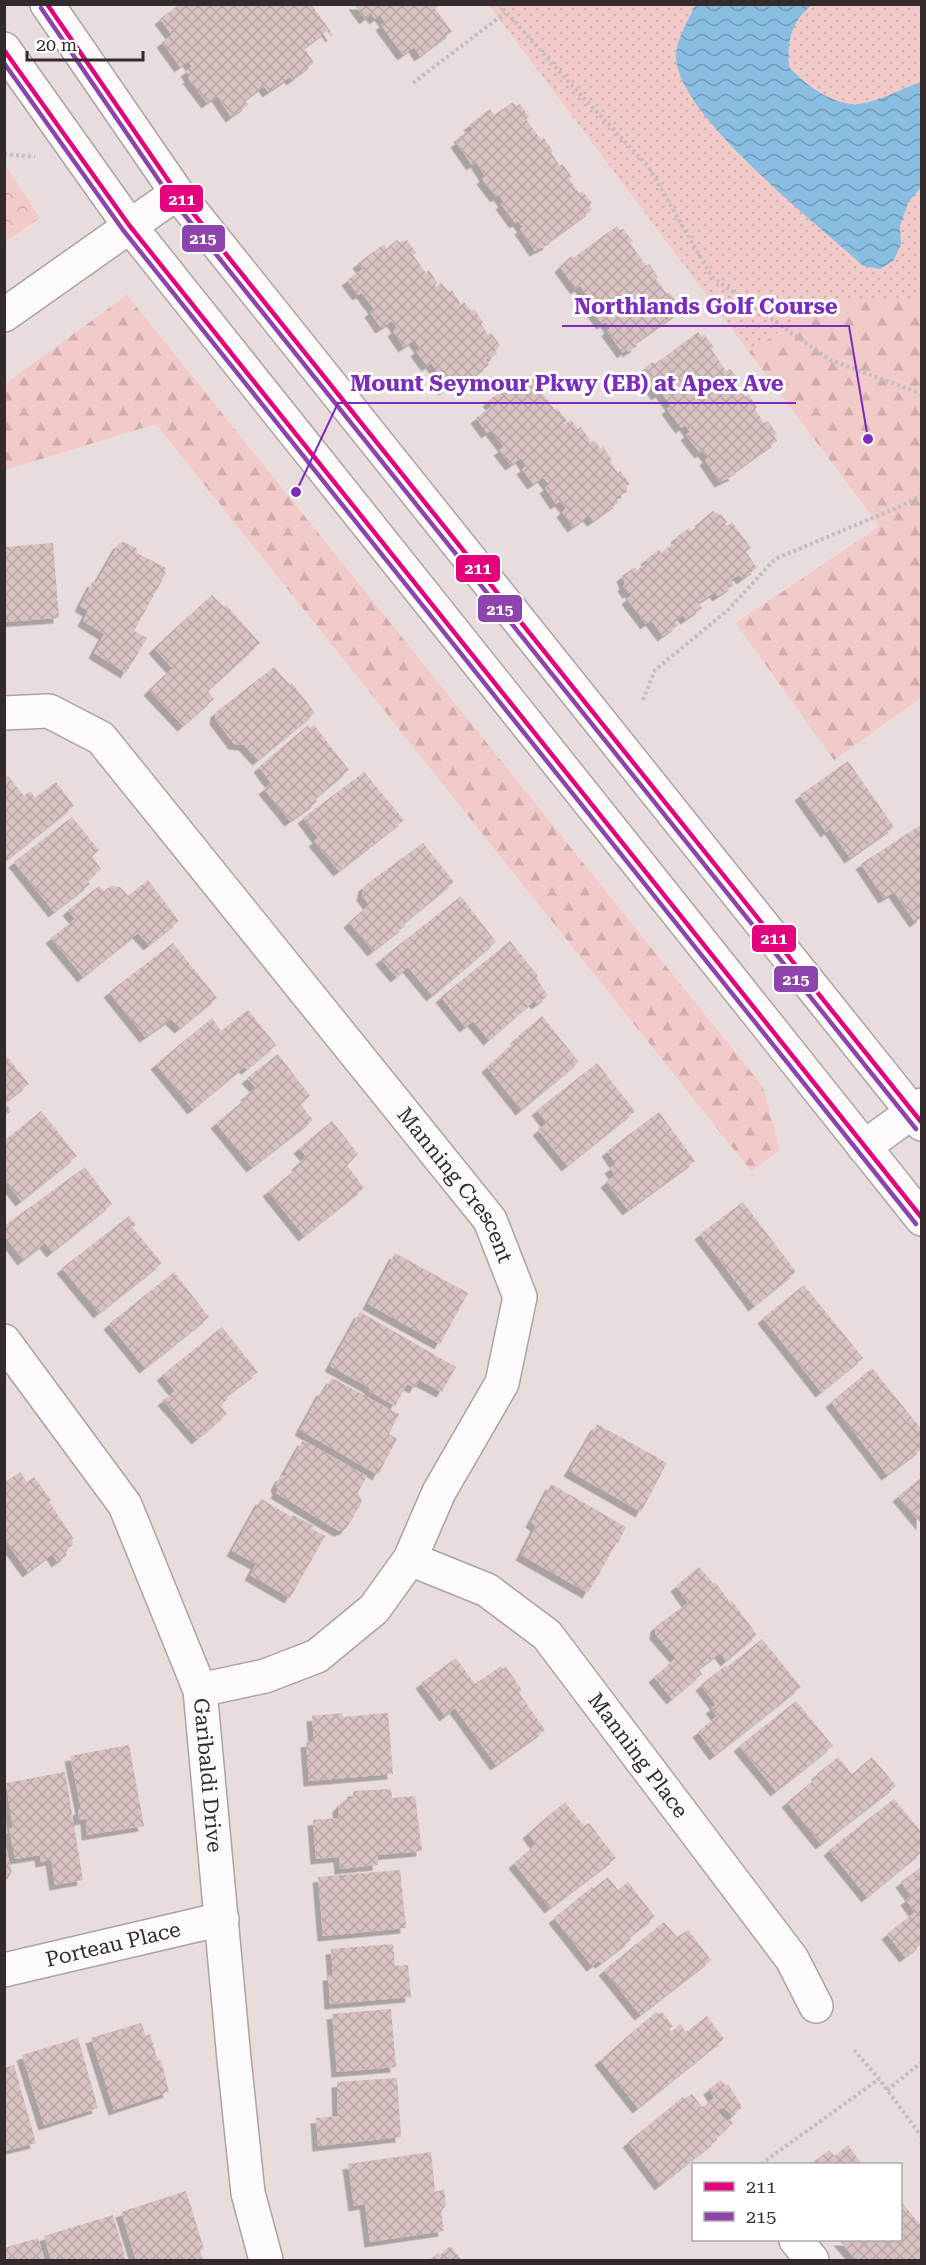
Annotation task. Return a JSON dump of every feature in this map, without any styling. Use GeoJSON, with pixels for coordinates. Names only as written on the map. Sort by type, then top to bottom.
{"type":"FeatureCollection","features":[{"type":"Feature","properties":{"kind":"street"},"geometry":{"type":"LineString","coordinates":[[47,4],[177,192],[918,1114],[864,1147]]}},
{"type":"Feature","properties":{"kind":"street"},"geometry":{"type":"LineString","coordinates":[[4,50],[129,225],[921,1219]]}},
{"type":"Feature","properties":{"kind":"street"},"geometry":{"type":"LineString","coordinates":[[4,315],[177,192]]}},
{"type":"Feature","properties":{"kind":"street","name":"Manning Crescent"},"geometry":{"type":"LineString","coordinates":[[4,713],[49,711],[101,738],[490,1220],[520,1298],[502,1383],[439,1492],[410,1559],[374,1609],[317,1656],[265,1676],[200,1690]]}},
{"type":"Feature","properties":{"kind":"street","name":"Garibaldi Drive"},"geometry":{"type":"LineString","coordinates":[[10,1360],[124,1505],[200,1690],[248,2193],[266,2260]]}},
{"type":"Feature","properties":{"kind":"street","name":"Manning Place"},"geometry":{"type":"LineString","coordinates":[[410,1559],[487,1590],[548,1635],[792,1959],[816,2006]]}},
{"type":"Feature","properties":{"kind":"street","name":"Porteau Place"},"geometry":{"type":"LineString","coordinates":[[4,1970],[222,1919]]}},
{"type":"Feature","properties":{"kind":"street"},"geometry":{"type":"LineString","coordinates":[[797,2241],[812,2260]]}},
{"type":"Feature","properties":{"kind":"path"},"geometry":{"type":"LineString","coordinates":[[499,4],[648,166],[712,277],[830,360],[921,394]]}},
{"type":"Feature","properties":{"kind":"path"},"geometry":{"type":"LineString","coordinates":[[414,83],[505,13]]}},
{"type":"Feature","properties":{"kind":"path"},"geometry":{"type":"LineString","coordinates":[[4,154],[45,158]]}},
{"type":"Feature","properties":{"kind":"path"},"geometry":{"type":"LineString","coordinates":[[643,700],[655,670],[728,610],[775,559],[902,506],[921,495]]}},
{"type":"Feature","properties":{"kind":"path"},"geometry":{"type":"LineString","coordinates":[[854,2050],[879,2079],[921,2136]]}},
{"type":"Feature","properties":{"kind":"path"},"geometry":{"type":"LineString","coordinates":[[887,2090],[921,2062]]}},
{"type":"Feature","properties":{"kind":"path"},"geometry":{"type":"LineString","coordinates":[[762,2163],[879,2079]]}},
{"type":"Feature","properties":{"kind":"green space"},"geometry":{"type":"Polygon","coordinates":[[[489,5],[921,5],[921,697],[834,760],[736,623],[880,526],[489,5]]]}},
{"type":"Feature","properties":{"kind":"green space"},"geometry":{"type":"Polygon","coordinates":[[[5,165],[40,218],[4,242],[5,165]]]}},
{"type":"Feature","properties":{"kind":"green space"},"geometry":{"type":"Polygon","coordinates":[[[127,295],[763,1087],[780,1150],[751,1171],[156,424],[5,470],[5,384],[127,295]]]}},
{"type":"Feature","properties":{"kind":"green space"},"geometry":{"type":"Polygon","coordinates":[[[921,299],[921,697],[834,760],[736,623],[880,527],[749,352],[827,300],[921,299]]]}},
{"type":"Feature","properties":{"kind":"water"},"geometry":{"type":"Polygon","coordinates":[[[696,4],[812,5],[799,18],[792,32],[789,67],[802,80],[833,99],[859,104],[921,82],[921,187],[908,203],[900,226],[901,245],[893,261],[880,269],[863,266],[784,197],[723,137],[699,108],[682,80],[676,56],[681,36],[696,4]]]}},
{"type":"Feature","properties":{"kind":"building"},"geometry":{"type":"Polygon","coordinates":[[[180,4],[311,4],[333,35],[331,37],[327,31],[304,48],[314,63],[292,80],[290,77],[268,92],[264,86],[245,100],[248,105],[231,117],[217,96],[207,103],[188,78],[190,77],[186,71],[192,67],[188,61],[180,67],[162,42],[172,35],[160,19],[180,4]]]}},
{"type":"Feature","properties":{"kind":"building"},"geometry":{"type":"Polygon","coordinates":[[[354,4],[440,4],[435,8],[452,32],[420,56],[414,47],[403,55],[381,25],[385,22],[380,15],[375,19],[371,14],[365,19],[354,4]]]}},
{"type":"Feature","properties":{"kind":"building"},"geometry":{"type":"Polygon","coordinates":[[[513,102],[516,106],[520,104],[529,117],[526,119],[541,140],[544,138],[560,166],[562,164],[572,177],[569,179],[579,193],[582,191],[592,203],[589,206],[592,210],[548,242],[549,244],[535,251],[520,229],[523,227],[518,221],[515,223],[501,204],[504,202],[499,195],[496,197],[482,179],[485,176],[476,162],[472,165],[456,142],[467,131],[469,133],[473,130],[469,125],[490,109],[494,115],[513,102]]]}},
{"type":"Feature","properties":{"kind":"building"},"geometry":{"type":"Polygon","coordinates":[[[617,226],[620,230],[623,229],[633,241],[630,243],[646,266],[649,264],[658,277],[656,279],[679,305],[676,307],[679,312],[635,343],[637,346],[623,353],[607,331],[610,328],[606,322],[602,324],[586,302],[590,299],[580,286],[576,289],[560,267],[571,256],[573,258],[617,226]]]}},
{"type":"Feature","properties":{"kind":"building"},"geometry":{"type":"Polygon","coordinates":[[[397,240],[399,242],[407,240],[416,253],[413,255],[426,273],[429,270],[437,283],[436,287],[441,283],[449,292],[452,290],[460,303],[459,306],[464,302],[471,311],[474,309],[488,335],[491,333],[500,345],[495,352],[497,354],[489,360],[486,359],[489,365],[463,384],[460,378],[444,390],[433,374],[437,371],[431,363],[427,366],[416,351],[420,348],[414,340],[404,347],[393,331],[397,328],[392,321],[381,328],[370,312],[374,309],[362,293],[358,295],[347,280],[363,269],[358,263],[384,244],[388,250],[391,248],[389,246],[397,240]]]}},
{"type":"Feature","properties":{"kind":"building"},"geometry":{"type":"Polygon","coordinates":[[[698,332],[702,337],[704,334],[714,347],[711,349],[726,371],[730,369],[739,381],[736,383],[745,397],[748,394],[764,423],[768,421],[777,434],[774,436],[777,441],[733,473],[735,475],[720,482],[705,460],[708,457],[703,451],[700,453],[686,435],[690,432],[685,425],[681,428],[667,409],[671,406],[661,392],[657,395],[642,374],[646,370],[645,367],[653,362],[655,364],[698,332]]]}},
{"type":"Feature","properties":{"kind":"building"},"geometry":{"type":"Polygon","coordinates":[[[527,378],[528,380],[535,378],[545,391],[542,393],[567,421],[565,424],[571,420],[578,429],[581,427],[590,440],[588,444],[594,440],[601,449],[603,447],[618,473],[620,471],[630,484],[626,486],[627,492],[615,497],[619,502],[593,521],[588,516],[573,527],[562,512],[566,508],[560,501],[556,504],[545,488],[549,485],[543,477],[533,484],[522,469],[526,466],[521,458],[511,465],[499,450],[504,447],[491,430],[487,433],[476,418],[492,406],[488,401],[513,382],[517,388],[520,386],[518,384],[527,378]]]}},
{"type":"Feature","properties":{"kind":"building"},"geometry":{"type":"Polygon","coordinates":[[[713,511],[721,514],[727,526],[732,522],[751,548],[746,552],[757,568],[742,579],[739,575],[731,580],[734,585],[718,596],[715,592],[698,603],[702,608],[686,619],[683,615],[675,621],[678,625],[663,636],[651,620],[646,624],[627,599],[632,595],[623,586],[625,584],[622,576],[635,567],[637,570],[648,562],[646,559],[659,550],[661,553],[678,540],[676,537],[689,528],[691,531],[713,511]]]}},
{"type":"Feature","properties":{"kind":"building"},"geometry":{"type":"Polygon","coordinates":[[[124,542],[136,548],[137,553],[166,568],[164,571],[166,573],[134,631],[147,638],[126,673],[94,653],[104,634],[83,621],[88,611],[80,606],[93,581],[96,583],[119,543],[124,542]]]}},
{"type":"Feature","properties":{"kind":"building"},"geometry":{"type":"Polygon","coordinates":[[[53,543],[59,618],[4,622],[4,547],[53,543]]]}},
{"type":"Feature","properties":{"kind":"building"},"geometry":{"type":"Polygon","coordinates":[[[212,595],[224,607],[226,605],[260,643],[208,691],[214,699],[183,726],[149,690],[172,668],[154,648],[212,595]]]}},
{"type":"Feature","properties":{"kind":"building"},"geometry":{"type":"Polygon","coordinates":[[[274,667],[290,685],[292,683],[315,713],[258,760],[244,745],[234,744],[215,719],[216,712],[274,667]]]}},
{"type":"Feature","properties":{"kind":"building"},"geometry":{"type":"Polygon","coordinates":[[[308,725],[309,728],[314,725],[349,770],[315,799],[317,802],[290,821],[264,789],[271,783],[259,767],[308,725]]]}},
{"type":"Feature","properties":{"kind":"building"},"geometry":{"type":"Polygon","coordinates":[[[848,761],[894,827],[850,858],[830,829],[826,832],[800,795],[848,761]]]}},
{"type":"Feature","properties":{"kind":"building"},"geometry":{"type":"Polygon","coordinates":[[[364,772],[404,820],[339,871],[314,841],[318,838],[303,818],[364,772]]]}},
{"type":"Feature","properties":{"kind":"building"},"geometry":{"type":"Polygon","coordinates":[[[8,776],[24,796],[30,791],[35,798],[56,782],[74,806],[5,861],[5,778],[8,776]]]}},
{"type":"Feature","properties":{"kind":"building"},"geometry":{"type":"Polygon","coordinates":[[[72,817],[99,850],[92,856],[101,869],[87,881],[90,884],[54,912],[14,862],[72,817]]]}},
{"type":"Feature","properties":{"kind":"building"},"geometry":{"type":"Polygon","coordinates":[[[922,824],[922,917],[915,922],[894,892],[884,898],[861,864],[922,824]]]}},
{"type":"Feature","properties":{"kind":"building"},"geometry":{"type":"Polygon","coordinates":[[[423,843],[454,882],[373,951],[349,922],[369,905],[362,895],[364,886],[423,843]]]}},
{"type":"Feature","properties":{"kind":"building"},"geometry":{"type":"Polygon","coordinates":[[[148,880],[179,921],[149,945],[138,933],[83,977],[51,938],[75,919],[68,910],[99,886],[104,891],[111,886],[120,887],[128,896],[148,880]]]}},
{"type":"Feature","properties":{"kind":"building"},"geometry":{"type":"Polygon","coordinates":[[[461,896],[496,942],[432,996],[408,967],[396,977],[381,959],[461,896]]]}},
{"type":"Feature","properties":{"kind":"building"},"geometry":{"type":"Polygon","coordinates":[[[510,941],[538,976],[536,978],[548,996],[537,1004],[534,1001],[489,1040],[473,1021],[465,1027],[441,997],[510,941]]]}},
{"type":"Feature","properties":{"kind":"building"},"geometry":{"type":"Polygon","coordinates":[[[173,943],[217,998],[180,1028],[171,1019],[145,1037],[109,992],[173,943]]]}},
{"type":"Feature","properties":{"kind":"building"},"geometry":{"type":"Polygon","coordinates":[[[248,1010],[276,1045],[247,1069],[244,1067],[193,1109],[156,1064],[212,1018],[221,1031],[248,1010]]]}},
{"type":"Feature","properties":{"kind":"building"},"geometry":{"type":"Polygon","coordinates":[[[542,1016],[579,1062],[521,1110],[487,1067],[542,1016]]]}},
{"type":"Feature","properties":{"kind":"building"},"geometry":{"type":"Polygon","coordinates":[[[4,1053],[29,1084],[5,1102],[11,1111],[4,1117],[4,1053]]]}},
{"type":"Feature","properties":{"kind":"building"},"geometry":{"type":"Polygon","coordinates":[[[278,1054],[310,1096],[300,1104],[313,1120],[252,1167],[216,1123],[256,1088],[247,1078],[278,1054]]]}},
{"type":"Feature","properties":{"kind":"building"},"geometry":{"type":"Polygon","coordinates":[[[597,1063],[635,1111],[567,1166],[538,1130],[547,1123],[537,1110],[597,1063]]]}},
{"type":"Feature","properties":{"kind":"building"},"geometry":{"type":"Polygon","coordinates":[[[41,1111],[77,1156],[21,1201],[5,1180],[5,1140],[41,1111]]]}},
{"type":"Feature","properties":{"kind":"building"},"geometry":{"type":"Polygon","coordinates":[[[659,1112],[695,1161],[628,1210],[606,1182],[615,1175],[610,1168],[616,1164],[607,1151],[659,1112]]]}},
{"type":"Feature","properties":{"kind":"building"},"geometry":{"type":"Polygon","coordinates":[[[332,1121],[358,1154],[347,1165],[364,1188],[304,1236],[268,1191],[299,1167],[297,1165],[306,1156],[299,1148],[332,1121]]]}},
{"type":"Feature","properties":{"kind":"building"},"geometry":{"type":"Polygon","coordinates":[[[85,1167],[112,1204],[52,1252],[45,1243],[23,1260],[4,1235],[4,1226],[85,1167]]]}},
{"type":"Feature","properties":{"kind":"building"},"geometry":{"type":"Polygon","coordinates":[[[743,1202],[796,1272],[754,1306],[700,1234],[743,1202]]]}},
{"type":"Feature","properties":{"kind":"building"},"geometry":{"type":"Polygon","coordinates":[[[129,1216],[136,1225],[132,1227],[162,1263],[99,1313],[62,1268],[129,1216]]]}},
{"type":"Feature","properties":{"kind":"building"},"geometry":{"type":"Polygon","coordinates":[[[395,1253],[468,1293],[440,1344],[368,1304],[395,1253]]]}},
{"type":"Feature","properties":{"kind":"building"},"geometry":{"type":"Polygon","coordinates":[[[174,1272],[209,1317],[145,1368],[109,1324],[174,1272]]]}},
{"type":"Feature","properties":{"kind":"building"},"geometry":{"type":"Polygon","coordinates":[[[804,1285],[863,1358],[821,1392],[763,1318],[804,1285]]]}},
{"type":"Feature","properties":{"kind":"building"},"geometry":{"type":"Polygon","coordinates":[[[360,1312],[456,1367],[442,1392],[419,1380],[415,1388],[407,1384],[395,1406],[369,1391],[370,1388],[330,1366],[360,1312]]]}},
{"type":"Feature","properties":{"kind":"building"},"geometry":{"type":"Polygon","coordinates":[[[222,1327],[258,1372],[226,1396],[228,1399],[220,1405],[227,1414],[197,1439],[163,1400],[175,1391],[162,1375],[222,1327]]]}},
{"type":"Feature","properties":{"kind":"building"},"geometry":{"type":"Polygon","coordinates":[[[872,1368],[922,1430],[922,1449],[887,1475],[831,1402],[872,1368]]]}},
{"type":"Feature","properties":{"kind":"building"},"geometry":{"type":"Polygon","coordinates":[[[332,1378],[399,1414],[389,1434],[397,1439],[378,1475],[300,1430],[322,1390],[324,1391],[332,1378]]]}},
{"type":"Feature","properties":{"kind":"building"},"geometry":{"type":"Polygon","coordinates":[[[597,1424],[667,1463],[641,1512],[569,1471],[597,1424]]]}},
{"type":"Feature","properties":{"kind":"building"},"geometry":{"type":"Polygon","coordinates":[[[303,1440],[367,1476],[358,1492],[362,1502],[346,1529],[339,1531],[276,1493],[278,1490],[276,1485],[281,1476],[286,1475],[285,1472],[303,1440]]]}},
{"type":"Feature","properties":{"kind":"building"},"geometry":{"type":"Polygon","coordinates":[[[20,1472],[27,1482],[34,1477],[51,1500],[49,1502],[74,1539],[72,1540],[73,1545],[64,1551],[67,1555],[57,1562],[52,1554],[28,1572],[4,1539],[4,1483],[20,1472]]]}},
{"type":"Feature","properties":{"kind":"building"},"geometry":{"type":"Polygon","coordinates":[[[922,1477],[922,1525],[898,1496],[922,1477]]]}},
{"type":"Feature","properties":{"kind":"building"},"geometry":{"type":"Polygon","coordinates":[[[551,1484],[626,1527],[588,1593],[521,1555],[536,1526],[531,1522],[551,1484]]]}},
{"type":"Feature","properties":{"kind":"building"},"geometry":{"type":"Polygon","coordinates":[[[261,1499],[292,1517],[293,1515],[314,1526],[312,1529],[325,1536],[290,1598],[250,1575],[256,1564],[232,1551],[261,1499]]]}},
{"type":"Feature","properties":{"kind":"building"},"geometry":{"type":"Polygon","coordinates":[[[699,1567],[713,1583],[715,1582],[730,1602],[732,1601],[757,1635],[726,1661],[720,1653],[698,1669],[702,1674],[672,1699],[654,1677],[676,1658],[655,1634],[656,1626],[688,1603],[676,1586],[699,1567]]]}},
{"type":"Feature","properties":{"kind":"building"},"geometry":{"type":"Polygon","coordinates":[[[762,1639],[801,1687],[715,1755],[698,1732],[717,1716],[711,1708],[716,1705],[701,1685],[762,1639]]]}},
{"type":"Feature","properties":{"kind":"building"},"geometry":{"type":"Polygon","coordinates":[[[456,1658],[475,1684],[501,1666],[503,1669],[506,1667],[522,1690],[519,1693],[545,1730],[496,1765],[455,1708],[445,1716],[421,1683],[456,1658]]]}},
{"type":"Feature","properties":{"kind":"building"},"geometry":{"type":"Polygon","coordinates":[[[796,1701],[833,1746],[776,1791],[739,1746],[796,1701]]]}},
{"type":"Feature","properties":{"kind":"building"},"geometry":{"type":"Polygon","coordinates":[[[342,1713],[343,1717],[388,1713],[393,1774],[309,1781],[306,1742],[314,1741],[312,1716],[342,1713]]]}},
{"type":"Feature","properties":{"kind":"building"},"geometry":{"type":"Polygon","coordinates":[[[129,1745],[144,1826],[87,1835],[86,1819],[79,1820],[78,1810],[81,1809],[70,1756],[129,1745]]]}},
{"type":"Feature","properties":{"kind":"building"},"geometry":{"type":"Polygon","coordinates":[[[838,1757],[852,1774],[872,1757],[896,1786],[821,1844],[787,1802],[838,1757]]]}},
{"type":"Feature","properties":{"kind":"building"},"geometry":{"type":"Polygon","coordinates":[[[65,1772],[83,1880],[55,1885],[51,1860],[41,1862],[40,1855],[15,1859],[9,1828],[13,1828],[6,1783],[65,1772]]]}},
{"type":"Feature","properties":{"kind":"building"},"geometry":{"type":"Polygon","coordinates":[[[391,1789],[392,1798],[415,1796],[422,1851],[378,1855],[378,1865],[340,1869],[339,1857],[316,1859],[313,1820],[339,1818],[338,1807],[344,1800],[353,1798],[353,1791],[391,1789]]]}},
{"type":"Feature","properties":{"kind":"building"},"geometry":{"type":"Polygon","coordinates":[[[894,1799],[922,1833],[922,1852],[867,1897],[829,1850],[894,1799]]]}},
{"type":"Feature","properties":{"kind":"building"},"geometry":{"type":"Polygon","coordinates":[[[565,1802],[584,1826],[589,1823],[616,1858],[550,1908],[514,1863],[536,1844],[528,1833],[565,1802]]]}},
{"type":"Feature","properties":{"kind":"building"},"geometry":{"type":"Polygon","coordinates":[[[5,1848],[12,1871],[8,1879],[4,1880],[5,1848]]]}},
{"type":"Feature","properties":{"kind":"building"},"geometry":{"type":"Polygon","coordinates":[[[922,1866],[922,1944],[905,1957],[887,1934],[915,1912],[906,1900],[911,1896],[901,1882],[922,1866]]]}},
{"type":"Feature","properties":{"kind":"building"},"geometry":{"type":"Polygon","coordinates":[[[400,1870],[406,1928],[323,1936],[318,1877],[400,1870]]]}},
{"type":"Feature","properties":{"kind":"building"},"geometry":{"type":"Polygon","coordinates":[[[608,1877],[618,1890],[628,1882],[655,1917],[629,1937],[631,1940],[601,1963],[599,1961],[592,1966],[554,1918],[608,1877]]]}},
{"type":"Feature","properties":{"kind":"building"},"geometry":{"type":"Polygon","coordinates":[[[664,1922],[677,1937],[688,1930],[711,1960],[640,2015],[604,1970],[664,1922]]]}},
{"type":"Feature","properties":{"kind":"building"},"geometry":{"type":"Polygon","coordinates":[[[393,1944],[395,1966],[408,1965],[411,1997],[330,2004],[328,1975],[333,1975],[331,1949],[393,1944]]]}},
{"type":"Feature","properties":{"kind":"building"},"geometry":{"type":"Polygon","coordinates":[[[391,2009],[396,2067],[337,2072],[332,2014],[391,2009]]]}},
{"type":"Feature","properties":{"kind":"building"},"geometry":{"type":"Polygon","coordinates":[[[656,2012],[658,2014],[662,2012],[673,2026],[669,2029],[671,2032],[680,2024],[686,2032],[707,2016],[724,2039],[638,2108],[600,2060],[656,2012]]]}},
{"type":"Feature","properties":{"kind":"building"},"geometry":{"type":"Polygon","coordinates":[[[141,2023],[146,2036],[150,2034],[158,2061],[161,2060],[169,2092],[114,2110],[91,2038],[141,2023]]]}},
{"type":"Feature","properties":{"kind":"building"},"geometry":{"type":"Polygon","coordinates":[[[78,2038],[98,2108],[44,2125],[22,2055],[78,2038]]]}},
{"type":"Feature","properties":{"kind":"building"},"geometry":{"type":"Polygon","coordinates":[[[14,2065],[36,2143],[4,2151],[4,2068],[14,2065]]]}},
{"type":"Feature","properties":{"kind":"building"},"geometry":{"type":"Polygon","coordinates":[[[397,2078],[401,2137],[318,2146],[316,2118],[338,2116],[337,2082],[397,2078]]]}},
{"type":"Feature","properties":{"kind":"building"},"geometry":{"type":"Polygon","coordinates":[[[721,2080],[726,2086],[728,2084],[742,2107],[733,2116],[725,2109],[721,2108],[718,2111],[727,2122],[730,2120],[733,2123],[716,2138],[717,2140],[660,2185],[628,2142],[683,2097],[685,2099],[692,2094],[702,2107],[714,2098],[709,2089],[721,2080]]]}},
{"type":"Feature","properties":{"kind":"building"},"geometry":{"type":"Polygon","coordinates":[[[848,2145],[861,2163],[812,2163],[829,2150],[835,2156],[848,2145]]]}},
{"type":"Feature","properties":{"kind":"building"},"geometry":{"type":"Polygon","coordinates":[[[431,2152],[435,2192],[444,2189],[446,2205],[441,2212],[444,2231],[370,2242],[365,2204],[354,2206],[348,2164],[431,2152]]]}},
{"type":"Feature","properties":{"kind":"building"},"geometry":{"type":"Polygon","coordinates":[[[186,2191],[204,2249],[200,2251],[203,2260],[136,2260],[121,2212],[186,2191]]]}},
{"type":"Feature","properties":{"kind":"building"},"geometry":{"type":"Polygon","coordinates":[[[902,2202],[922,2227],[922,2260],[856,2260],[840,2241],[902,2241],[902,2202]]]}},
{"type":"Feature","properties":{"kind":"building"},"geometry":{"type":"Polygon","coordinates":[[[113,2215],[126,2260],[51,2260],[44,2236],[113,2215]]]}},
{"type":"Feature","properties":{"kind":"building"},"geometry":{"type":"Polygon","coordinates":[[[38,2238],[45,2260],[4,2260],[4,2248],[38,2238]]]}},
{"type":"Feature","properties":{"kind":"building"},"geometry":{"type":"Polygon","coordinates":[[[450,2246],[462,2260],[429,2260],[438,2253],[440,2255],[450,2246]]]}},
{"type":"Feature","properties":{"kind":"transit line","name":"211"},"geometry":{"type":"LineString","coordinates":[[47,4],[177,193],[922,1123]]}},
{"type":"Feature","properties":{"kind":"transit line","name":"215"},"geometry":{"type":"LineString","coordinates":[[41,8],[171,198],[916,1129]]}},
{"type":"Feature","properties":{"kind":"transit line","name":"211"},"geometry":{"type":"LineString","coordinates":[[4,50],[129,225],[922,1218]]}},
{"type":"Feature","properties":{"kind":"transit line","name":"215"},"geometry":{"type":"LineString","coordinates":[[4,63],[123,230],[916,1224]]}},
{"type":"Feature","properties":{"kind":"place","name":"Northlands Golf Course"},"geometry":{"type":"Point","coordinates":[868,439]}},
{"type":"Feature","properties":{"kind":"place","name":"Mount Seymour Pkwy (EB) at Apex Ave"},"geometry":{"type":"Point","coordinates":[296,492]}}]}
